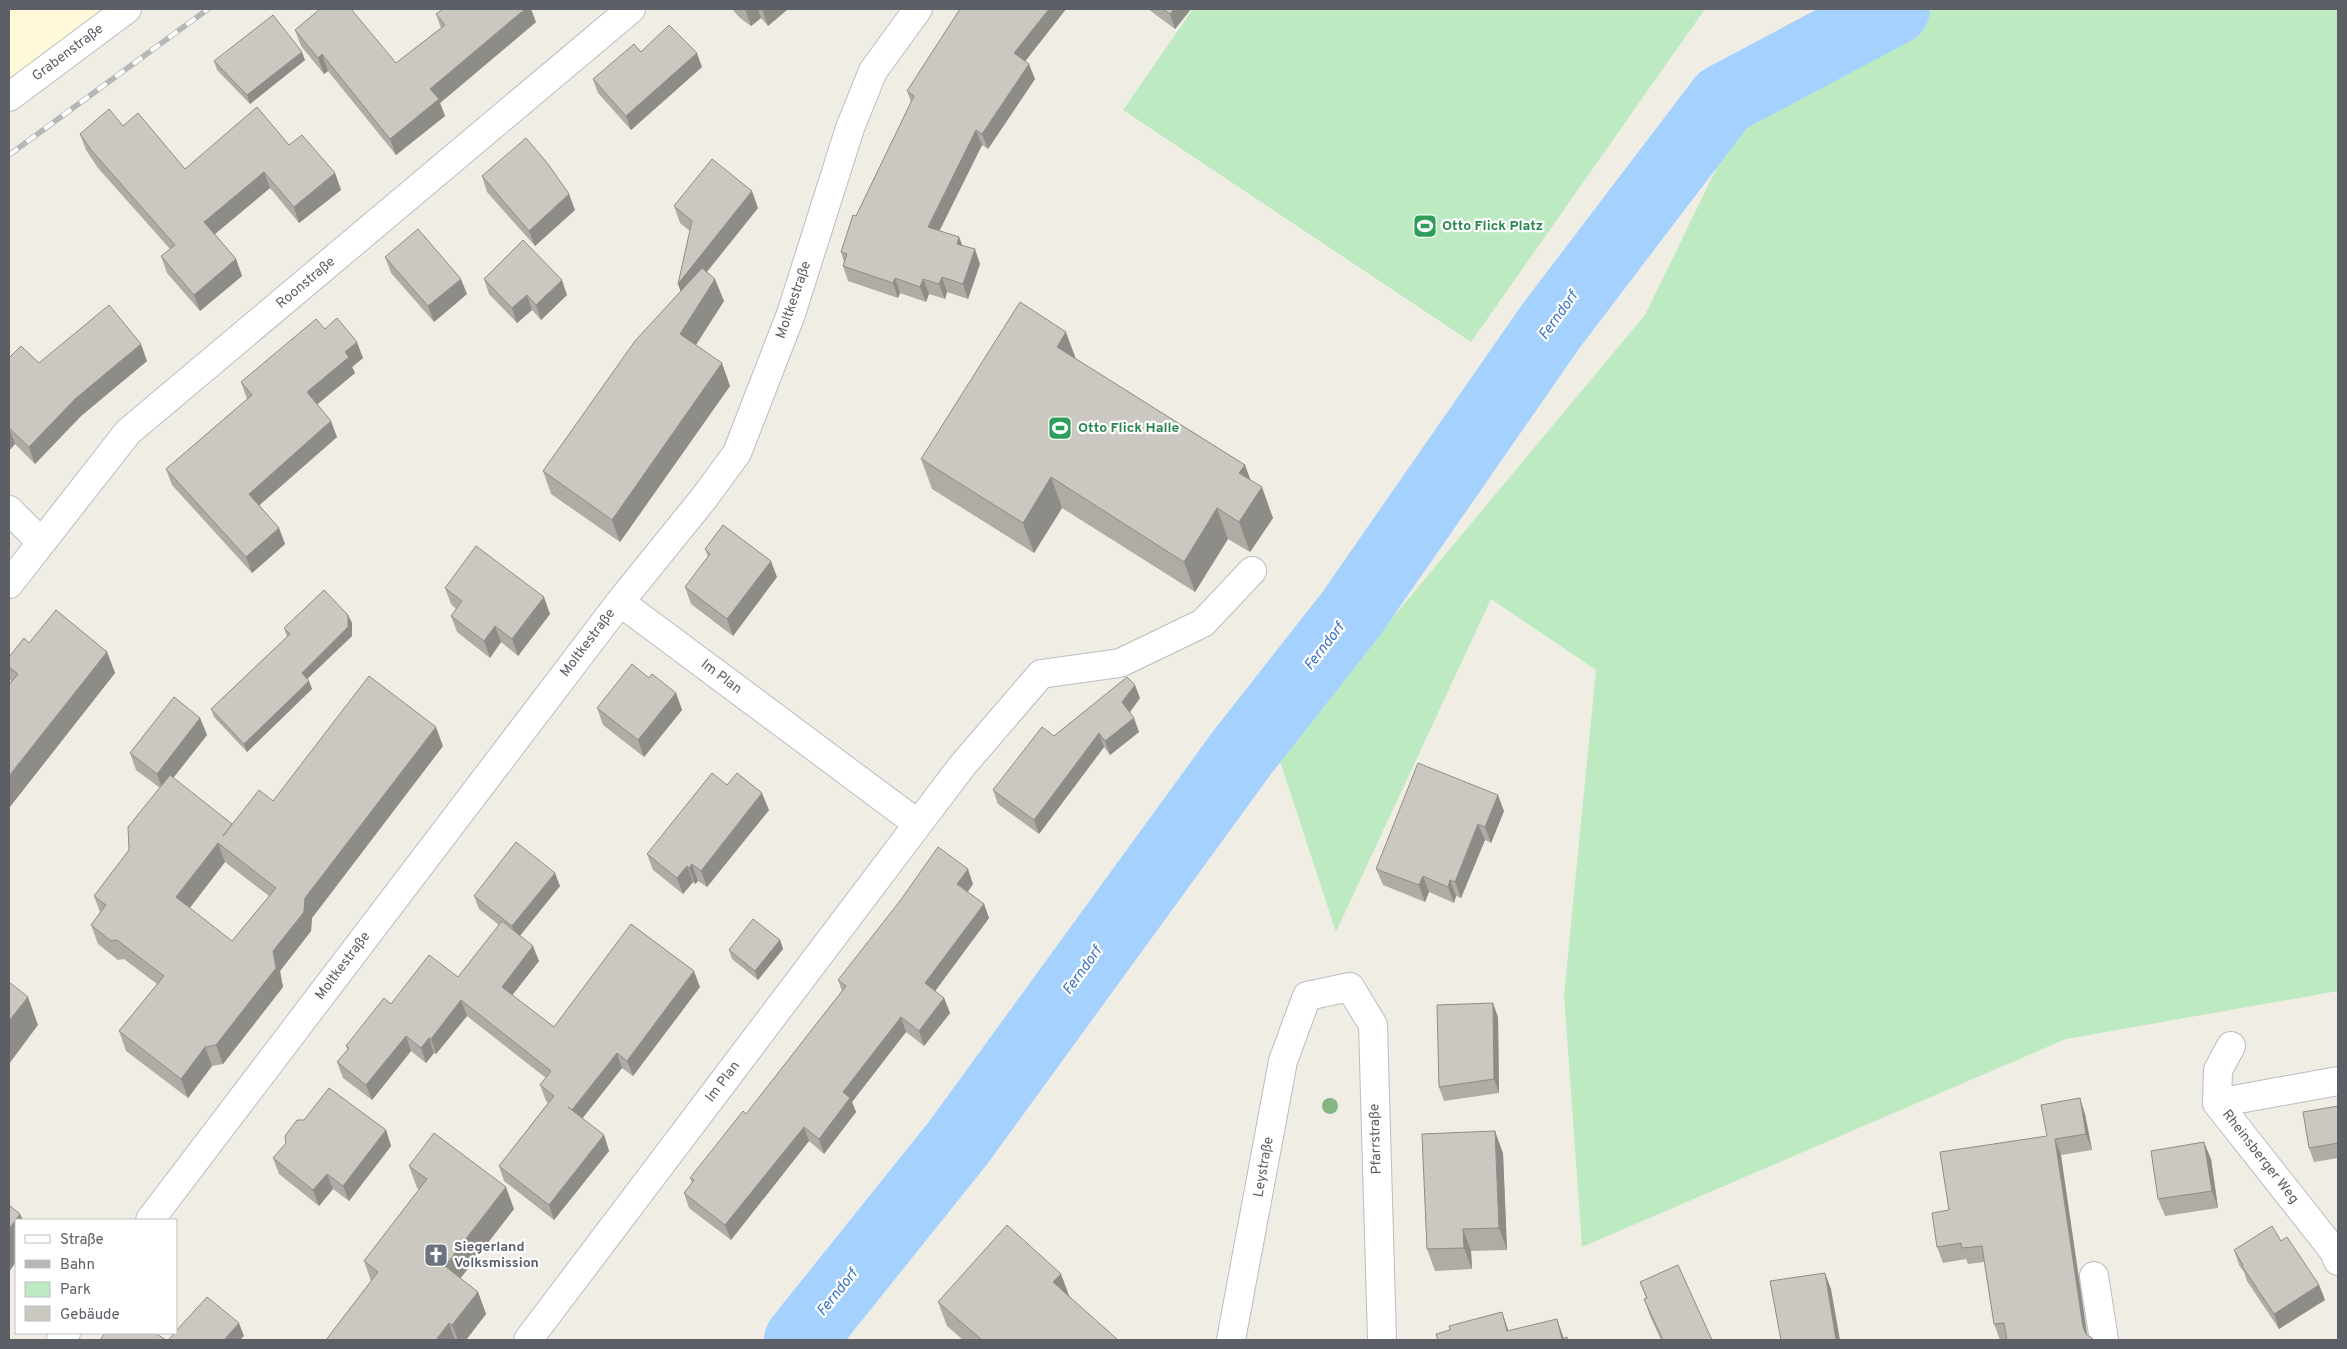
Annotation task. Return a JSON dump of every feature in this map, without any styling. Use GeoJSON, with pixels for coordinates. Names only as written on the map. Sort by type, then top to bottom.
{"type":"FeatureCollection","features":[{"type":"Feature","properties":{"kind":"street","name":"Grabenstraße"},"geometry":{"type":"LineString","coordinates":[[9,96],[127,9]]}},
{"type":"Feature","properties":{"kind":"street","name":"Roonstraße"},"geometry":{"type":"LineString","coordinates":[[9,584],[128,432],[631,9]]}},
{"type":"Feature","properties":{"kind":"street","name":"Moltkestraße"},"geometry":{"type":"LineString","coordinates":[[151,1219],[620,602],[704,498],[737,452],[791,314],[853,120],[873,71],[906,13]]}},
{"type":"Feature","properties":{"kind":"street"},"geometry":{"type":"LineString","coordinates":[[9,510],[41,542]]}},
{"type":"Feature","properties":{"kind":"street","name":"Im Plan"},"geometry":{"type":"LineString","coordinates":[[528,1340],[962,766],[1041,674],[1120,663],[1204,623],[1252,571]]}},
{"type":"Feature","properties":{"kind":"street","name":"Im Plan"},"geometry":{"type":"LineString","coordinates":[[620,602],[918,824]]}},
{"type":"Feature","properties":{"kind":"street","name":"Pfarrstraße"},"geometry":{"type":"LineString","coordinates":[[1307,996],[1350,987],[1373,1025],[1382,1340]]}},
{"type":"Feature","properties":{"kind":"street","name":"Leystraße"},"geometry":{"type":"LineString","coordinates":[[1231,1340],[1283,1061],[1307,996]]}},
{"type":"Feature","properties":{"kind":"street","name":"Rheinsberger Weg"},"geometry":{"type":"LineString","coordinates":[[2232,1046],[2218,1070],[2217,1104],[2333,1250],[2338,1261]]}},
{"type":"Feature","properties":{"kind":"street"},"geometry":{"type":"LineString","coordinates":[[2217,1104],[2338,1082]]}},
{"type":"Feature","properties":{"kind":"street"},"geometry":{"type":"LineString","coordinates":[[2094,1276],[2104,1340]]}},
{"type":"Feature","properties":{"kind":"shaded area"},"geometry":{"type":"Polygon","coordinates":[[[9,9],[100,9],[111,28],[9,107],[9,9]]]}},
{"type":"Feature","properties":{"kind":"green space","name":"Otto Flick Platz"},"geometry":{"type":"Polygon","coordinates":[[[1193,9],[1705,9],[1471,342],[1123,110],[1193,9]]]}},
{"type":"Feature","properties":{"kind":"green space"},"geometry":{"type":"Polygon","coordinates":[[[1929,9],[2338,9],[2338,991],[2066,1039],[1582,1247],[1564,995],[1596,670],[1491,599],[1336,932],[1278,755],[1645,315],[1743,114],[1929,9]]]}},
{"type":"Feature","properties":{"kind":"building"},"geometry":{"type":"Polygon","coordinates":[[[320,9],[351,9],[396,63],[445,25],[436,14],[443,9],[525,9],[430,89],[439,99],[390,139],[322,54],[318,58],[295,30],[320,9]]]}},
{"type":"Feature","properties":{"kind":"building"},"geometry":{"type":"Polygon","coordinates":[[[960,9],[1049,9],[1014,53],[1029,64],[982,134],[976,130],[928,227],[959,237],[957,244],[975,249],[963,284],[942,277],[939,284],[923,279],[920,287],[895,278],[893,283],[843,266],[847,254],[841,252],[853,215],[856,216],[914,96],[907,91],[960,9]]]}},
{"type":"Feature","properties":{"kind":"building"},"geometry":{"type":"Polygon","coordinates":[[[1163,9],[1174,9],[1170,14],[1163,9]]]}},
{"type":"Feature","properties":{"kind":"building"},"geometry":{"type":"Polygon","coordinates":[[[273,15],[302,52],[247,95],[214,61],[273,15]]]}},
{"type":"Feature","properties":{"kind":"building"},"geometry":{"type":"Polygon","coordinates":[[[669,25],[697,53],[626,116],[593,79],[634,44],[641,52],[669,25]]]}},
{"type":"Feature","properties":{"kind":"building"},"geometry":{"type":"Polygon","coordinates":[[[257,107],[289,145],[302,135],[335,173],[294,207],[264,172],[204,222],[236,259],[194,295],[161,256],[175,245],[92,151],[80,134],[109,109],[123,126],[138,113],[185,169],[257,107]]]}},
{"type":"Feature","properties":{"kind":"building"},"geometry":{"type":"Polygon","coordinates":[[[526,138],[548,164],[569,194],[529,231],[482,176],[526,138]]]}},
{"type":"Feature","properties":{"kind":"building"},"geometry":{"type":"Polygon","coordinates":[[[712,159],[752,191],[678,284],[692,221],[674,206],[712,159]]]}},
{"type":"Feature","properties":{"kind":"building"},"geometry":{"type":"Polygon","coordinates":[[[418,229],[461,279],[428,306],[385,257],[418,229]]]}},
{"type":"Feature","properties":{"kind":"building"},"geometry":{"type":"Polygon","coordinates":[[[523,240],[562,280],[536,305],[527,295],[512,308],[484,279],[523,240]]]}},
{"type":"Feature","properties":{"kind":"building"},"geometry":{"type":"Polygon","coordinates":[[[702,268],[715,279],[680,334],[722,363],[612,520],[543,471],[635,341],[702,268]]]}},
{"type":"Feature","properties":{"kind":"building","name":"Otto Flick Halle"},"geometry":{"type":"Polygon","coordinates":[[[1020,302],[1066,332],[1057,347],[1245,465],[1239,473],[1262,487],[1239,522],[1217,508],[1184,562],[1051,477],[1023,523],[921,459],[1020,302]]]}},
{"type":"Feature","properties":{"kind":"building"},"geometry":{"type":"Polygon","coordinates":[[[109,305],[141,344],[75,399],[29,447],[9,428],[9,358],[21,346],[39,363],[109,305]]]}},
{"type":"Feature","properties":{"kind":"building"},"geometry":{"type":"Polygon","coordinates":[[[337,318],[357,342],[345,352],[349,357],[307,392],[331,421],[249,494],[279,528],[246,557],[166,469],[252,395],[241,382],[316,319],[325,329],[337,318]]]}},
{"type":"Feature","properties":{"kind":"building"},"geometry":{"type":"Polygon","coordinates":[[[723,525],[771,561],[727,619],[685,587],[710,554],[705,549],[723,525]]]}},
{"type":"Feature","properties":{"kind":"building"},"geometry":{"type":"Polygon","coordinates":[[[476,546],[544,597],[512,639],[495,626],[484,641],[451,616],[462,601],[445,588],[476,546]]]}},
{"type":"Feature","properties":{"kind":"building"},"geometry":{"type":"Polygon","coordinates":[[[324,590],[348,615],[348,627],[302,673],[309,681],[244,744],[211,709],[290,634],[284,628],[324,590]]]}},
{"type":"Feature","properties":{"kind":"building"},"geometry":{"type":"Polygon","coordinates":[[[56,610],[107,652],[9,776],[9,685],[18,674],[9,667],[9,657],[24,638],[29,643],[56,610]]]}},
{"type":"Feature","properties":{"kind":"building"},"geometry":{"type":"Polygon","coordinates":[[[632,664],[649,678],[652,674],[676,693],[638,740],[597,708],[632,664]]]}},
{"type":"Feature","properties":{"kind":"building"},"geometry":{"type":"Polygon","coordinates":[[[369,676],[436,727],[305,898],[304,912],[273,951],[276,968],[216,1045],[205,1047],[181,1079],[119,1031],[164,976],[117,940],[111,941],[91,925],[106,905],[94,896],[129,850],[128,827],[170,775],[232,824],[223,836],[259,790],[273,801],[369,676]],[[218,843],[176,897],[232,941],[276,888],[218,843]]]}},
{"type":"Feature","properties":{"kind":"building"},"geometry":{"type":"Polygon","coordinates":[[[1127,677],[1135,685],[1122,702],[1134,718],[1105,741],[1099,733],[1034,820],[993,790],[1042,727],[1054,736],[1127,677]]]}},
{"type":"Feature","properties":{"kind":"building"},"geometry":{"type":"Polygon","coordinates":[[[174,697],[200,718],[157,774],[130,753],[174,697]]]}},
{"type":"Feature","properties":{"kind":"building"},"geometry":{"type":"Polygon","coordinates":[[[1418,763],[1498,795],[1485,827],[1478,824],[1455,882],[1450,880],[1448,887],[1423,876],[1419,885],[1376,869],[1418,763]]]}},
{"type":"Feature","properties":{"kind":"building"},"geometry":{"type":"Polygon","coordinates":[[[712,773],[727,785],[737,773],[762,793],[701,871],[692,864],[689,868],[687,866],[677,878],[647,854],[712,773]]]}},
{"type":"Feature","properties":{"kind":"building"},"geometry":{"type":"Polygon","coordinates":[[[516,842],[555,873],[512,926],[474,896],[516,842]]]}},
{"type":"Feature","properties":{"kind":"building"},"geometry":{"type":"Polygon","coordinates":[[[938,847],[968,869],[957,884],[984,904],[925,983],[944,998],[919,1031],[901,1017],[843,1092],[850,1098],[819,1139],[804,1127],[725,1225],[684,1193],[694,1180],[690,1178],[743,1111],[746,1114],[846,986],[838,980],[900,901],[938,847]]]}},
{"type":"Feature","properties":{"kind":"building"},"geometry":{"type":"Polygon","coordinates":[[[753,919],[780,940],[755,971],[729,950],[753,919]]]}},
{"type":"Feature","properties":{"kind":"building"},"geometry":{"type":"Polygon","coordinates":[[[502,921],[533,946],[502,987],[554,1027],[631,924],[694,971],[627,1061],[617,1053],[572,1110],[568,1107],[604,1135],[549,1205],[499,1166],[554,1096],[540,1085],[551,1071],[461,1000],[431,1039],[429,1038],[421,1048],[406,1036],[366,1085],[337,1062],[349,1048],[346,1046],[384,998],[391,1004],[429,955],[458,977],[502,921]]]}},
{"type":"Feature","properties":{"kind":"building"},"geometry":{"type":"Polygon","coordinates":[[[9,982],[28,997],[9,1021],[9,982]]]}},
{"type":"Feature","properties":{"kind":"building"},"geometry":{"type":"Polygon","coordinates":[[[1493,1003],[1494,1079],[1439,1087],[1437,1005],[1493,1003]]]}},
{"type":"Feature","properties":{"kind":"building"},"geometry":{"type":"Polygon","coordinates":[[[329,1088],[386,1130],[343,1186],[327,1174],[313,1190],[273,1158],[286,1143],[285,1136],[297,1120],[304,1120],[329,1088]]]}},
{"type":"Feature","properties":{"kind":"building"},"geometry":{"type":"Polygon","coordinates":[[[2080,1098],[2086,1134],[2055,1139],[2083,1327],[2086,1334],[2093,1340],[2007,1340],[2004,1323],[1994,1324],[1982,1246],[1962,1248],[1961,1243],[1937,1247],[1932,1213],[1949,1210],[1940,1152],[2047,1136],[2041,1105],[2080,1098]]]}},
{"type":"Feature","properties":{"kind":"building"},"geometry":{"type":"Polygon","coordinates":[[[2338,1106],[2338,1143],[2309,1148],[2303,1112],[2338,1106]]]}},
{"type":"Feature","properties":{"kind":"building"},"geometry":{"type":"Polygon","coordinates":[[[1495,1131],[1499,1228],[1463,1229],[1464,1248],[1427,1249],[1422,1134],[1495,1131]]]}},
{"type":"Feature","properties":{"kind":"building"},"geometry":{"type":"Polygon","coordinates":[[[434,1133],[506,1187],[445,1266],[478,1292],[452,1325],[449,1323],[436,1340],[326,1340],[378,1272],[364,1261],[427,1179],[409,1166],[434,1133]]]}},
{"type":"Feature","properties":{"kind":"building"},"geometry":{"type":"Polygon","coordinates":[[[2204,1142],[2212,1191],[2158,1199],[2151,1151],[2204,1142]]]}},
{"type":"Feature","properties":{"kind":"building"},"geometry":{"type":"Polygon","coordinates":[[[9,1205],[20,1214],[9,1229],[9,1205]]]}},
{"type":"Feature","properties":{"kind":"building"},"geometry":{"type":"Polygon","coordinates":[[[1007,1225],[1061,1274],[1053,1282],[1118,1340],[982,1340],[938,1302],[1007,1225]]]}},
{"type":"Feature","properties":{"kind":"building"},"geometry":{"type":"Polygon","coordinates":[[[2272,1226],[2281,1241],[2287,1237],[2319,1285],[2274,1314],[2242,1266],[2234,1250],[2272,1226]]]}},
{"type":"Feature","properties":{"kind":"building"},"geometry":{"type":"Polygon","coordinates":[[[1678,1265],[1712,1340],[1663,1340],[1644,1299],[1647,1298],[1640,1282],[1678,1265]]]}},
{"type":"Feature","properties":{"kind":"building"},"geometry":{"type":"Polygon","coordinates":[[[1825,1273],[1836,1340],[1781,1340],[1770,1281],[1825,1273]]]}},
{"type":"Feature","properties":{"kind":"building"},"geometry":{"type":"Polygon","coordinates":[[[207,1297],[239,1323],[224,1340],[168,1340],[174,1334],[178,1334],[178,1329],[207,1297]]]}},
{"type":"Feature","properties":{"kind":"building"},"geometry":{"type":"Polygon","coordinates":[[[1502,1312],[1507,1331],[1557,1319],[1562,1339],[1567,1337],[1568,1340],[1438,1340],[1436,1334],[1450,1330],[1449,1326],[1502,1312]]]}},
{"type":"Feature","properties":{"kind":"building"},"geometry":{"type":"Polygon","coordinates":[[[104,1334],[157,1334],[166,1340],[100,1340],[104,1334]]]}},
{"type":"Feature","properties":{"kind":"waterway","name":"Ferndorf"},"geometry":{"type":"LineString","coordinates":[[800,1340],[958,1143],[1241,754],[1351,614],[1551,326],[1723,100],[1894,9]]}},
{"type":"Feature","properties":{"kind":"railway"},"geometry":{"type":"LineString","coordinates":[[9,155],[208,9]]}},
{"type":"Feature","properties":{"kind":"place","name":"Otto Flick Platz"},"geometry":{"type":"Point","coordinates":[1425,226]}},
{"type":"Feature","properties":{"kind":"place","name":"Otto Flick Halle"},"geometry":{"type":"Point","coordinates":[1060,428]}},
{"type":"Feature","properties":{"kind":"place","name":"Siegerland Volksmission"},"geometry":{"type":"Point","coordinates":[436,1255]}}]}
